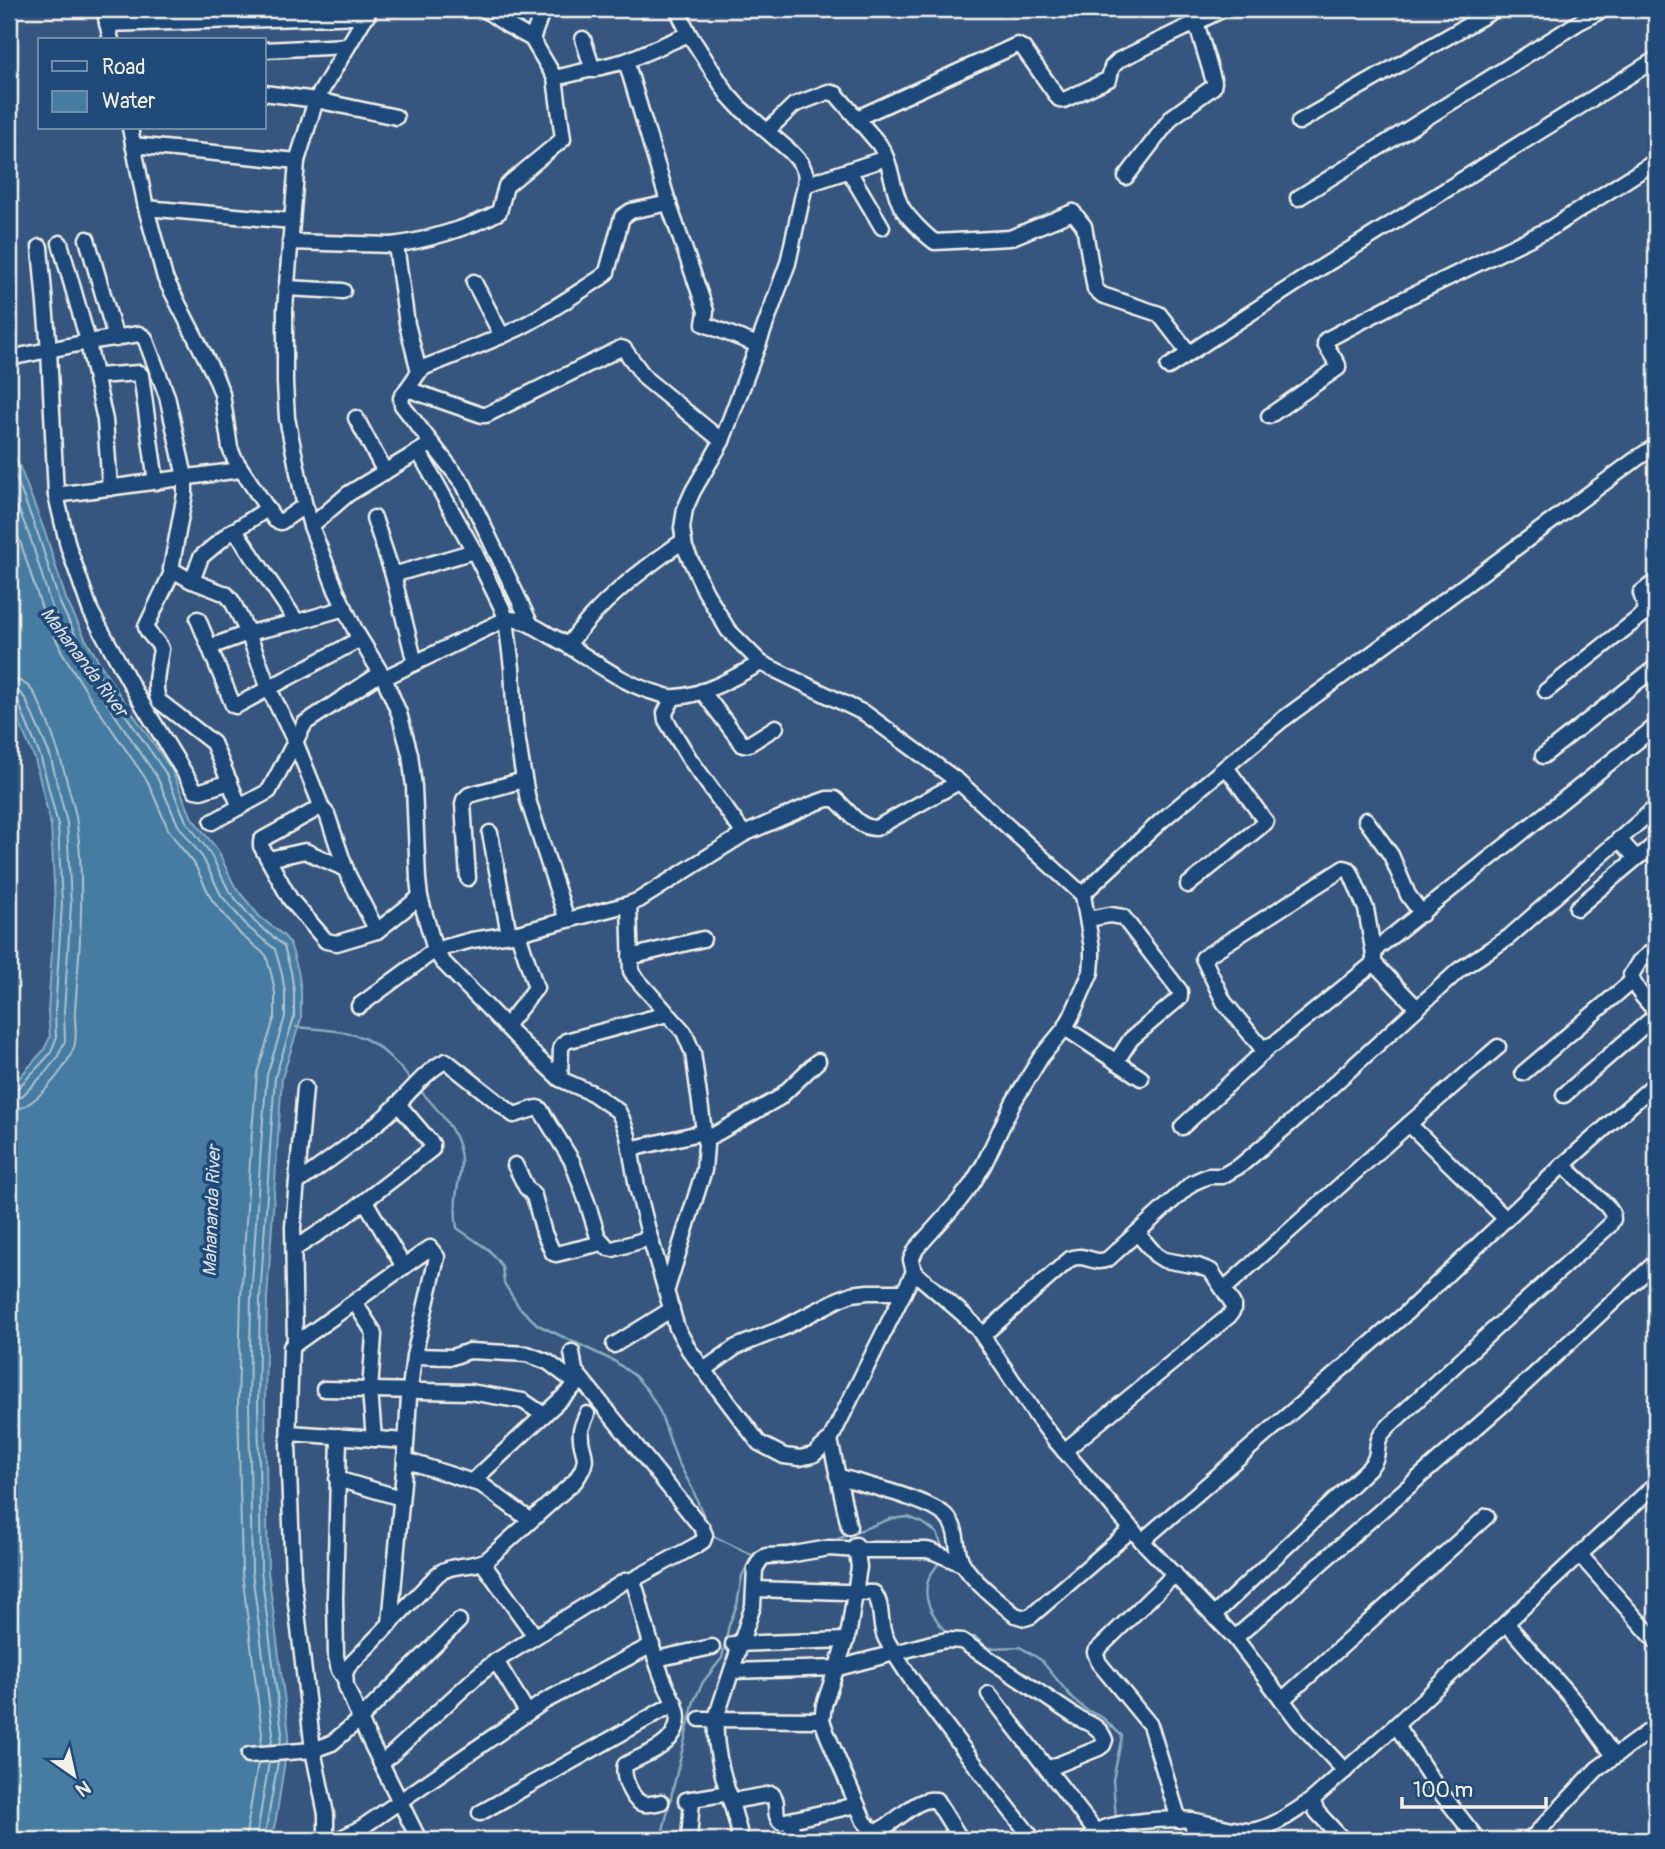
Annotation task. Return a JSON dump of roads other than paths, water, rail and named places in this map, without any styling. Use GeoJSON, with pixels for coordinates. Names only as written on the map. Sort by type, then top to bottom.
{"type":"FeatureCollection","features":[{"type":"Feature","properties":{"kind":"street"},"geometry":{"type":"LineString","coordinates":[[290,242],[396,244],[432,237],[499,212],[506,186],[563,139],[555,78],[532,38],[484,9]]}},
{"type":"Feature","properties":{"kind":"street"},"geometry":{"type":"LineString","coordinates":[[532,38],[543,9]]}},
{"type":"Feature","properties":{"kind":"street"},"geometry":{"type":"LineString","coordinates":[[677,9],[689,34],[728,95],[791,152],[801,163],[806,176],[788,263],[722,441],[685,509],[683,541],[705,591],[728,630],[761,663],[866,714],[959,782],[1083,895],[1088,919],[1092,948],[1091,972],[1072,1015],[1041,1057],[1013,1103],[972,1184],[916,1249],[911,1260],[914,1272],[983,1335],[1035,1414],[1064,1451],[1137,1535],[1235,1638],[1310,1734],[1345,1771]]}},
{"type":"Feature","properties":{"kind":"street"},"geometry":{"type":"LineString","coordinates":[[857,118],[1017,45],[1023,48],[1062,100],[1109,79],[1116,62],[1194,16],[1224,9]]}},
{"type":"Feature","properties":{"kind":"street"},"geometry":{"type":"LineString","coordinates":[[1299,122],[1496,9]]}},
{"type":"Feature","properties":{"kind":"street"},"geometry":{"type":"LineString","coordinates":[[1298,198],[1604,9]]}},
{"type":"Feature","properties":{"kind":"street"},"geometry":{"type":"LineString","coordinates":[[111,38],[106,16],[368,12]]}},
{"type":"Feature","properties":{"kind":"street"},"geometry":{"type":"LineString","coordinates":[[368,12],[316,100],[297,161],[286,288],[287,418],[311,526],[345,608],[382,675],[399,713],[410,754],[414,787],[418,879],[435,950],[442,961],[560,1079],[592,1093],[618,1111],[630,1149],[650,1238],[682,1338],[759,1443],[783,1457],[800,1458],[813,1455],[830,1440],[914,1272]]}},
{"type":"Feature","properties":{"kind":"street"},"geometry":{"type":"LineString","coordinates":[[1126,177],[1172,117],[1213,87],[1214,82],[1194,16]]}},
{"type":"Feature","properties":{"kind":"street"},"geometry":{"type":"LineString","coordinates":[[555,78],[626,61],[689,34]]}},
{"type":"Feature","properties":{"kind":"street"},"geometry":{"type":"LineString","coordinates":[[583,39],[593,70]]}},
{"type":"Feature","properties":{"kind":"street"},"geometry":{"type":"LineString","coordinates":[[266,50],[348,46]]}},
{"type":"Feature","properties":{"kind":"street"},"geometry":{"type":"LineString","coordinates":[[1168,367],[1389,224],[1656,59]]}},
{"type":"Feature","properties":{"kind":"street"},"geometry":{"type":"LineString","coordinates":[[626,61],[669,203],[706,311],[704,324],[758,345]]}},
{"type":"Feature","properties":{"kind":"street"},"geometry":{"type":"LineString","coordinates":[[767,131],[794,105],[828,92],[836,94],[879,144],[887,158],[902,208],[935,242],[1010,238],[1073,212],[1084,226],[1096,289],[1102,295],[1158,314],[1189,353]]}},
{"type":"Feature","properties":{"kind":"street"},"geometry":{"type":"LineString","coordinates":[[266,93],[316,100],[396,117]]}},
{"type":"Feature","properties":{"kind":"street"},"geometry":{"type":"LineString","coordinates":[[130,130],[146,208],[165,278],[215,376],[224,404],[230,448],[240,470],[275,520],[281,522],[305,507]]}},
{"type":"Feature","properties":{"kind":"street"},"geometry":{"type":"LineString","coordinates":[[133,145],[297,161]]}},
{"type":"Feature","properties":{"kind":"street"},"geometry":{"type":"LineString","coordinates":[[805,185],[887,158]]}},
{"type":"Feature","properties":{"kind":"street"},"geometry":{"type":"LineString","coordinates":[[1269,416],[1338,368],[1325,344],[1326,340],[1551,228],[1656,161]]}},
{"type":"Feature","properties":{"kind":"street"},"geometry":{"type":"LineString","coordinates":[[849,171],[882,227]]}},
{"type":"Feature","properties":{"kind":"street"},"geometry":{"type":"LineString","coordinates":[[531,625],[464,485],[402,405],[401,398],[425,367],[502,336],[552,310],[605,275],[621,218],[631,211],[669,203]]}},
{"type":"Feature","properties":{"kind":"street"},"geometry":{"type":"LineString","coordinates":[[146,208],[292,221]]}},
{"type":"Feature","properties":{"kind":"street"},"geometry":{"type":"LineString","coordinates":[[87,239],[116,339]]}},
{"type":"Feature","properties":{"kind":"street"},"geometry":{"type":"LineString","coordinates":[[60,243],[88,342],[105,420],[110,488]]}},
{"type":"Feature","properties":{"kind":"street"},"geometry":{"type":"LineString","coordinates":[[396,244],[407,324],[419,372]]}},
{"type":"Feature","properties":{"kind":"street"},"geometry":{"type":"LineString","coordinates":[[40,247],[49,350],[56,495],[68,546],[91,612],[138,697],[195,790],[201,791],[230,782]]}},
{"type":"Feature","properties":{"kind":"street"},"geometry":{"type":"LineString","coordinates":[[474,282],[502,336]]}},
{"type":"Feature","properties":{"kind":"street"},"geometry":{"type":"LineString","coordinates":[[286,288],[343,291]]}},
{"type":"Feature","properties":{"kind":"street"},"geometry":{"type":"LineString","coordinates":[[19,356],[139,334],[145,338],[167,396],[185,477],[186,494],[173,570],[146,627],[161,649],[157,697],[213,743],[240,807]]}},
{"type":"Feature","properties":{"kind":"street"},"geometry":{"type":"LineString","coordinates":[[407,389],[482,415],[488,414],[621,348],[646,379],[722,441]]}},
{"type":"Feature","properties":{"kind":"street"},"geometry":{"type":"LineString","coordinates":[[96,376],[141,375],[156,482]]}},
{"type":"Feature","properties":{"kind":"street"},"geometry":{"type":"LineString","coordinates":[[356,418],[385,472]]}},
{"type":"Feature","properties":{"kind":"street"},"geometry":{"type":"LineString","coordinates":[[311,526],[348,494],[433,443]]}},
{"type":"Feature","properties":{"kind":"street"},"geometry":{"type":"LineString","coordinates":[[1083,895],[1161,821],[1282,720],[1656,446]]}},
{"type":"Feature","properties":{"kind":"street"},"geometry":{"type":"LineString","coordinates":[[419,452],[474,551],[506,619],[515,722],[528,800],[567,920]]}},
{"type":"Feature","properties":{"kind":"street"},"geometry":{"type":"LineString","coordinates":[[56,495],[240,470]]}},
{"type":"Feature","properties":{"kind":"street"},"geometry":{"type":"LineString","coordinates":[[192,581],[201,557],[232,531],[267,509]]}},
{"type":"Feature","properties":{"kind":"street"},"geometry":{"type":"LineString","coordinates":[[374,518],[393,575],[415,663]]}},
{"type":"Feature","properties":{"kind":"street"},"geometry":{"type":"LineString","coordinates":[[235,530],[297,622]]}},
{"type":"Feature","properties":{"kind":"street"},"geometry":{"type":"LineString","coordinates":[[568,645],[585,621],[640,571],[683,541]]}},
{"type":"Feature","properties":{"kind":"street"},"geometry":{"type":"LineString","coordinates":[[393,575],[474,551]]}},
{"type":"Feature","properties":{"kind":"street"},"geometry":{"type":"LineString","coordinates":[[173,570],[229,597],[248,633],[320,806],[327,814],[346,869],[377,931]]}},
{"type":"Feature","properties":{"kind":"street"},"geometry":{"type":"LineString","coordinates":[[1546,691],[1645,613],[1641,593],[1656,581]]}},
{"type":"Feature","properties":{"kind":"street"},"geometry":{"type":"LineString","coordinates":[[210,648],[248,633],[345,608]]}},
{"type":"Feature","properties":{"kind":"street"},"geometry":{"type":"LineString","coordinates":[[198,619],[234,706],[360,639]]}},
{"type":"Feature","properties":{"kind":"street"},"geometry":{"type":"LineString","coordinates":[[212,822],[269,791],[308,721],[382,675],[415,663],[506,619],[521,620],[531,625],[568,645],[621,680],[646,691],[673,698],[702,691],[761,663]]}},
{"type":"Feature","properties":{"kind":"street"},"geometry":{"type":"LineString","coordinates":[[1543,756],[1656,667]]}},
{"type":"Feature","properties":{"kind":"street"},"geometry":{"type":"LineString","coordinates":[[702,691],[743,745],[776,727]]}},
{"type":"Feature","properties":{"kind":"street"},"geometry":{"type":"LineString","coordinates":[[673,698],[665,713],[666,720],[689,758],[744,834]]}},
{"type":"Feature","properties":{"kind":"street"},"geometry":{"type":"LineString","coordinates":[[1182,1127],[1268,1048],[1374,959],[1377,948],[1656,726]]}},
{"type":"Feature","properties":{"kind":"street"},"geometry":{"type":"LineString","coordinates":[[1188,885],[1266,824],[1226,767]]}},
{"type":"Feature","properties":{"kind":"street"},"geometry":{"type":"LineString","coordinates":[[468,878],[464,800],[469,795],[524,780]]}},
{"type":"Feature","properties":{"kind":"street"},"geometry":{"type":"LineString","coordinates":[[359,1006],[435,950],[629,904],[744,834],[813,804],[832,798],[839,801],[859,823],[876,828],[959,782]]}},
{"type":"Feature","properties":{"kind":"street"},"geometry":{"type":"LineString","coordinates":[[320,806],[262,840],[261,846],[290,899],[326,941],[337,943],[377,931],[421,897]]}},
{"type":"Feature","properties":{"kind":"street"},"geometry":{"type":"LineString","coordinates":[[983,1335],[1070,1259],[1084,1256],[1102,1262],[1108,1259],[1192,1183],[1208,1176],[1222,1175],[1241,1164],[1300,1115],[1459,970],[1509,937],[1656,807]]}},
{"type":"Feature","properties":{"kind":"street"},"geometry":{"type":"LineString","coordinates":[[1366,820],[1391,855],[1408,895],[1422,914]]}},
{"type":"Feature","properties":{"kind":"street"},"geometry":{"type":"LineString","coordinates":[[490,833],[514,933],[536,988],[506,1026]]}},
{"type":"Feature","properties":{"kind":"street"},"geometry":{"type":"LineString","coordinates":[[1619,839],[1632,854],[1639,856]]}},
{"type":"Feature","properties":{"kind":"street"},"geometry":{"type":"LineString","coordinates":[[1577,908],[1656,843]]}},
{"type":"Feature","properties":{"kind":"street"},"geometry":{"type":"LineString","coordinates":[[269,859],[305,851],[346,869]]}},
{"type":"Feature","properties":{"kind":"street"},"geometry":{"type":"LineString","coordinates":[[1268,1048],[1262,1048],[1256,1043],[1231,1011],[1203,957],[1345,867],[1351,873],[1364,902],[1374,959],[1416,1008]]}},
{"type":"Feature","properties":{"kind":"street"},"geometry":{"type":"LineString","coordinates":[[629,904],[630,968],[634,976],[684,1032],[692,1053],[704,1136],[704,1170],[667,1289]]}},
{"type":"Feature","properties":{"kind":"street"},"geometry":{"type":"LineString","coordinates":[[1088,919],[1110,915],[1124,917],[1180,990],[1180,997],[1176,1001],[1130,1039],[1116,1062]]}},
{"type":"Feature","properties":{"kind":"street"},"geometry":{"type":"LineString","coordinates":[[630,957],[704,939]]}},
{"type":"Feature","properties":{"kind":"street"},"geometry":{"type":"LineString","coordinates":[[1564,1095],[1656,1013],[1632,981],[1631,975],[1656,948]]}},
{"type":"Feature","properties":{"kind":"street"},"geometry":{"type":"LineString","coordinates":[[1523,1073],[1632,981]]}},
{"type":"Feature","properties":{"kind":"street"},"geometry":{"type":"LineString","coordinates":[[560,1079],[561,1047],[566,1041],[667,1014]]}},
{"type":"Feature","properties":{"kind":"street"},"geometry":{"type":"LineString","coordinates":[[1065,1028],[1141,1078]]}},
{"type":"Feature","properties":{"kind":"street"},"geometry":{"type":"LineString","coordinates":[[1224,1289],[1498,1047]]}},
{"type":"Feature","properties":{"kind":"street"},"geometry":{"type":"LineString","coordinates":[[297,1183],[369,1130],[442,1061],[446,1061],[513,1115],[540,1109],[572,1161],[602,1243],[613,1249],[650,1238]]}},
{"type":"Feature","properties":{"kind":"street"},"geometry":{"type":"LineString","coordinates":[[630,1149],[704,1136],[779,1098],[818,1061]]}},
{"type":"Feature","properties":{"kind":"street"},"geometry":{"type":"LineString","coordinates":[[837,1476],[924,1503],[945,1515],[957,1534],[960,1558],[967,1571],[1015,1615],[1026,1618],[1137,1535],[1404,1315],[1563,1165],[1656,1083]]}},
{"type":"Feature","properties":{"kind":"street"},"geometry":{"type":"LineString","coordinates":[[295,1343],[294,1250],[305,1088]]}},
{"type":"Feature","properties":{"kind":"street"},"geometry":{"type":"LineString","coordinates":[[294,1250],[365,1201],[433,1147],[398,1104]]}},
{"type":"Feature","properties":{"kind":"street"},"geometry":{"type":"LineString","coordinates":[[1409,1124],[1506,1219]]}},
{"type":"Feature","properties":{"kind":"street"},"geometry":{"type":"LineString","coordinates":[[515,1165],[524,1184],[534,1196],[544,1233],[553,1253],[602,1243]]}},
{"type":"Feature","properties":{"kind":"street"},"geometry":{"type":"LineString","coordinates":[[1214,1615],[1369,1468],[1378,1454],[1378,1441],[1391,1424],[1609,1226],[1613,1219],[1607,1206],[1563,1165]]}},
{"type":"Feature","properties":{"kind":"street"},"geometry":{"type":"LineString","coordinates":[[365,1201],[404,1267]]}},
{"type":"Feature","properties":{"kind":"street"},"geometry":{"type":"LineString","coordinates":[[1064,1451],[1229,1317],[1233,1310],[1233,1304],[1224,1289],[1206,1268],[1164,1260],[1137,1233]]}},
{"type":"Feature","properties":{"kind":"street"},"geometry":{"type":"LineString","coordinates":[[326,1840],[324,1800],[313,1750],[293,1577],[289,1433],[291,1347],[429,1248],[436,1256],[414,1356],[390,1624]]}},
{"type":"Feature","properties":{"kind":"street"},"geometry":{"type":"LineString","coordinates":[[1235,1638],[1502,1405],[1656,1262]]}},
{"type":"Feature","properties":{"kind":"street"},"geometry":{"type":"LineString","coordinates":[[704,1370],[736,1347],[783,1328],[839,1299],[868,1292],[904,1292]]}},
{"type":"Feature","properties":{"kind":"street"},"geometry":{"type":"LineString","coordinates":[[355,1303],[374,1335],[370,1390],[374,1438]]}},
{"type":"Feature","properties":{"kind":"street"},"geometry":{"type":"LineString","coordinates":[[614,1345],[672,1309]]}},
{"type":"Feature","properties":{"kind":"street"},"geometry":{"type":"LineString","coordinates":[[381,1764],[496,1661],[625,1581],[632,1580],[697,1545],[703,1541],[705,1535],[702,1528],[576,1378],[527,1354],[470,1351],[452,1357],[414,1356]]}},
{"type":"Feature","properties":{"kind":"street"},"geometry":{"type":"LineString","coordinates":[[472,1481],[544,1415],[576,1378],[572,1352]]}},
{"type":"Feature","properties":{"kind":"street"},"geometry":{"type":"LineString","coordinates":[[324,1388],[473,1392],[523,1401],[544,1415]]}},
{"type":"Feature","properties":{"kind":"street"},"geometry":{"type":"LineString","coordinates":[[345,1679],[348,1667],[438,1574],[446,1568],[472,1566],[482,1562],[575,1481],[582,1472],[586,1458],[581,1431],[587,1413]]}},
{"type":"Feature","properties":{"kind":"street"},"geometry":{"type":"LineString","coordinates":[[289,1433],[406,1441]]}},
{"type":"Feature","properties":{"kind":"street"},"geometry":{"type":"LineString","coordinates":[[339,1436],[336,1656],[339,1670],[360,1719],[419,1840]]}},
{"type":"Feature","properties":{"kind":"street"},"geometry":{"type":"LineString","coordinates":[[830,1440],[849,1527]]}},
{"type":"Feature","properties":{"kind":"street"},"geometry":{"type":"LineString","coordinates":[[405,1460],[482,1485],[530,1520]]}},
{"type":"Feature","properties":{"kind":"street"},"geometry":{"type":"LineString","coordinates":[[337,1479],[401,1498]]}},
{"type":"Feature","properties":{"kind":"street"},"geometry":{"type":"LineString","coordinates":[[989,1694],[1096,1833],[1131,1822],[1148,1820],[1184,1820],[1249,1831],[1261,1829],[1312,1800],[1656,1484]]}},
{"type":"Feature","properties":{"kind":"street"},"geometry":{"type":"LineString","coordinates":[[1282,1700],[1487,1516]]}},
{"type":"Feature","properties":{"kind":"street"},"geometry":{"type":"LineString","coordinates":[[738,1840],[739,1831],[716,1746],[716,1718],[732,1671],[737,1644],[753,1606],[755,1569],[758,1562],[765,1556],[857,1547],[940,1554],[962,1564]]}},
{"type":"Feature","properties":{"kind":"street"},"geometry":{"type":"LineString","coordinates":[[857,1547],[859,1567],[847,1640],[824,1705],[822,1720],[864,1821],[877,1831],[887,1828]]}},
{"type":"Feature","properties":{"kind":"street"},"geometry":{"type":"LineString","coordinates":[[1580,1555],[1656,1641]]}},
{"type":"Feature","properties":{"kind":"street"},"geometry":{"type":"LineString","coordinates":[[482,1562],[535,1636]]}},
{"type":"Feature","properties":{"kind":"street"},"geometry":{"type":"LineString","coordinates":[[1175,1574],[1096,1652],[1099,1663],[1150,1725],[1184,1820],[1199,1840]]}},
{"type":"Feature","properties":{"kind":"street"},"geometry":{"type":"LineString","coordinates":[[632,1580],[662,1676],[681,1718],[667,1742],[625,1765],[623,1772],[636,1800],[642,1804],[661,1802]]}},
{"type":"Feature","properties":{"kind":"street"},"geometry":{"type":"LineString","coordinates":[[755,1589],[874,1593],[878,1598],[882,1631],[895,1652],[927,1701],[1034,1840]]}},
{"type":"Feature","properties":{"kind":"street"},"geometry":{"type":"LineString","coordinates":[[249,1755],[313,1750],[332,1743],[459,1621]]}},
{"type":"Feature","properties":{"kind":"street"},"geometry":{"type":"LineString","coordinates":[[1506,1623],[1575,1702],[1614,1756]]}},
{"type":"Feature","properties":{"kind":"street"},"geometry":{"type":"LineString","coordinates":[[737,1644],[847,1640]]}},
{"type":"Feature","properties":{"kind":"street"},"geometry":{"type":"LineString","coordinates":[[732,1671],[838,1668],[932,1643],[962,1641],[1076,1717],[1100,1729],[1105,1740],[1103,1745],[1047,1769]]}},
{"type":"Feature","properties":{"kind":"street"},"geometry":{"type":"LineString","coordinates":[[342,1840],[527,1712],[568,1688],[654,1652],[712,1647]]}},
{"type":"Feature","properties":{"kind":"street"},"geometry":{"type":"LineString","coordinates":[[496,1661],[527,1712]]}},
{"type":"Feature","properties":{"kind":"street"},"geometry":{"type":"LineString","coordinates":[[480,1813],[675,1703]]}},
{"type":"Feature","properties":{"kind":"street"},"geometry":{"type":"LineString","coordinates":[[700,1719],[822,1720]]}},
{"type":"Feature","properties":{"kind":"street"},"geometry":{"type":"LineString","coordinates":[[1396,1725],[1438,1789],[1478,1840]]}},
{"type":"Feature","properties":{"kind":"street"},"geometry":{"type":"LineString","coordinates":[[1530,1840],[1589,1778],[1656,1726]]}},
{"type":"Feature","properties":{"kind":"street"},"geometry":{"type":"LineString","coordinates":[[689,1840],[689,1800],[772,1794],[775,1796],[776,1816],[780,1822],[857,1805]]}},
{"type":"Feature","properties":{"kind":"street"},"geometry":{"type":"LineString","coordinates":[[876,1840],[917,1804],[928,1799],[936,1800],[961,1840]]}},
{"type":"Feature","properties":{"kind":"street"},"geometry":{"type":"LineString","coordinates":[[1312,1800],[1317,1812],[1343,1840]]}},
{"type":"Feature","properties":{"kind":"street"},"geometry":{"type":"LineString","coordinates":[[791,1821],[792,1833],[804,1840]]}},
{"type":"Feature","properties":{"kind":"street"},"geometry":{"type":"LineString","coordinates":[[1236,1840],[1249,1831]]}},
{"type":"Feature","properties":{"kind":"water","name":"Mahananda River"},"geometry":{"type":"Polygon","coordinates":[[[9,439],[46,535],[66,599],[86,640],[113,685],[171,769],[192,818],[217,849],[235,887],[260,917],[290,943],[298,971],[301,1019],[282,1078],[267,1299],[265,1404],[268,1571],[289,1734],[271,1840],[9,1840],[9,1089],[44,1050],[50,1037],[48,1012],[55,904],[51,826],[35,759],[9,699],[9,439]]]}},
{"type":"Feature","properties":{"kind":"waterway"},"geometry":{"type":"LineString","coordinates":[[639,9],[643,16]]}},
{"type":"Feature","properties":{"kind":"waterway"},"geometry":{"type":"LineString","coordinates":[[296,1027],[337,1031],[361,1037],[382,1050],[412,1081]]}},
{"type":"Feature","properties":{"kind":"waterway"},"geometry":{"type":"LineString","coordinates":[[418,1088],[444,1117],[460,1152],[456,1200],[457,1228],[489,1250],[502,1266],[504,1283],[519,1307],[538,1325],[614,1361],[635,1376],[648,1391],[660,1412],[677,1460],[707,1524]]}},
{"type":"Feature","properties":{"kind":"waterway"},"geometry":{"type":"LineString","coordinates":[[830,1542],[890,1519],[908,1517],[937,1533],[943,1549]]}},
{"type":"Feature","properties":{"kind":"waterway"},"geometry":{"type":"LineString","coordinates":[[711,1533],[752,1555],[758,1555]]}},
{"type":"Feature","properties":{"kind":"waterway"},"geometry":{"type":"LineString","coordinates":[[663,1840],[694,1701],[703,1682],[722,1658],[742,1576],[752,1556]]}},
{"type":"Feature","properties":{"kind":"waterway"},"geometry":{"type":"LineString","coordinates":[[940,1559],[929,1578],[926,1594],[930,1608],[947,1634]]}},
{"type":"Feature","properties":{"kind":"waterway"},"geometry":{"type":"LineString","coordinates":[[969,1637],[975,1637],[988,1648],[1020,1647],[1041,1660],[1072,1698],[1085,1709],[1103,1718],[1122,1736],[1113,1780],[1116,1820]]}},
{"type":"Feature","properties":{"kind":"waterway"},"geometry":{"type":"LineString","coordinates":[[1117,1830],[1118,1840]]}}]}
